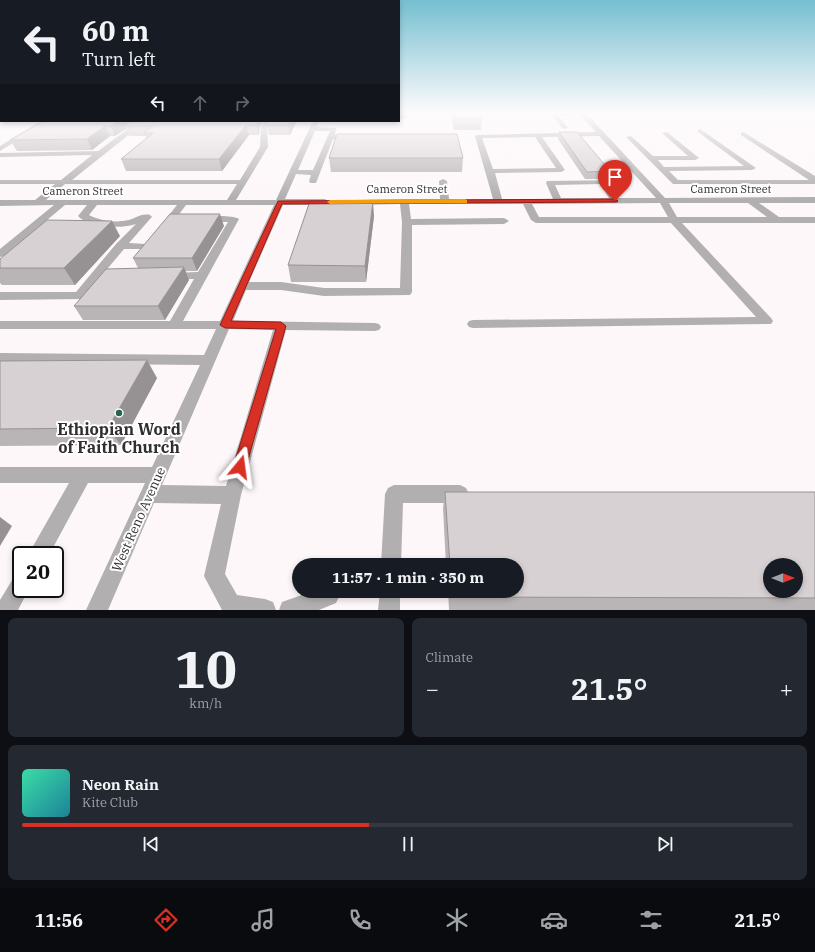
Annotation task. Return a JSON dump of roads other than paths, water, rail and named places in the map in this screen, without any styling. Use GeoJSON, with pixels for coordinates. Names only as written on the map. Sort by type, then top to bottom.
{"type":"FeatureCollection","features":[{"type":"Feature","properties":{"kind":"street"},"geometry":{"type":"LineString","coordinates":[[0,149],[14,140]]}},
{"type":"Feature","properties":{"kind":"street"},"geometry":{"type":"LineString","coordinates":[[37,203],[117,140]]}},
{"type":"Feature","properties":{"kind":"street"},"geometry":{"type":"LineString","coordinates":[[230,202],[264,147],[264,140]]}},
{"type":"Feature","properties":{"kind":"street","name":"West Reno Avenue"},"geometry":{"type":"LineString","coordinates":[[97,610],[307,140]]}},
{"type":"Feature","properties":{"kind":"street"},"geometry":{"type":"LineString","coordinates":[[313,181],[330,140]]}},
{"type":"Feature","properties":{"kind":"street"},"geometry":{"type":"LineString","coordinates":[[480,140],[498,201]]}},
{"type":"Feature","properties":{"kind":"street"},"geometry":{"type":"LineString","coordinates":[[490,171],[561,170],[541,140]]}},
{"type":"Feature","properties":{"kind":"street"},"geometry":{"type":"LineString","coordinates":[[473,324],[767,322],[674,220],[663,201],[606,140]]}},
{"type":"Feature","properties":{"kind":"street"},"geometry":{"type":"LineString","coordinates":[[633,140],[676,182],[815,181]]}},
{"type":"Feature","properties":{"kind":"street"},"geometry":{"type":"LineString","coordinates":[[651,158],[695,158],[674,140]]}},
{"type":"Feature","properties":{"kind":"street"},"geometry":{"type":"LineString","coordinates":[[713,140],[774,182]]}},
{"type":"Feature","properties":{"kind":"street"},"geometry":{"type":"LineString","coordinates":[[753,140],[815,181]]}},
{"type":"Feature","properties":{"kind":"street"},"geometry":{"type":"LineString","coordinates":[[0,155],[100,153]]}},
{"type":"Feature","properties":{"kind":"street"},"geometry":{"type":"LineString","coordinates":[[663,169],[758,172]]}},
{"type":"Feature","properties":{"kind":"street"},"geometry":{"type":"LineString","coordinates":[[293,172],[317,173]]}},
{"type":"Feature","properties":{"kind":"street"},"geometry":{"type":"LineString","coordinates":[[0,182],[242,182]]}},
{"type":"Feature","properties":{"kind":"street"},"geometry":{"type":"LineString","coordinates":[[443,182],[445,201]]}},
{"type":"Feature","properties":{"kind":"street"},"geometry":{"type":"LineString","coordinates":[[602,182],[615,201]]}},
{"type":"Feature","properties":{"kind":"street"},"geometry":{"type":"LineString","coordinates":[[558,201],[550,183],[623,182]]}},
{"type":"Feature","properties":{"kind":"street","name":"Cameron Street"},"geometry":{"type":"LineString","coordinates":[[350,202],[815,200]]}},
{"type":"Feature","properties":{"kind":"street"},"geometry":{"type":"LineString","coordinates":[[242,286],[281,286],[324,292],[406,292],[407,222],[404,201]]}},
{"type":"Feature","properties":{"kind":"street"},"geometry":{"type":"LineString","coordinates":[[526,201],[536,220],[815,220]]}},
{"type":"Feature","properties":{"kind":"street"},"geometry":{"type":"LineString","coordinates":[[751,201],[777,220]]}},
{"type":"Feature","properties":{"kind":"street"},"geometry":{"type":"LineString","coordinates":[[0,254],[63,202]]}},
{"type":"Feature","properties":{"kind":"street"},"geometry":{"type":"LineString","coordinates":[[94,202],[83,216],[97,223],[129,224],[147,217]]}},
{"type":"Feature","properties":{"kind":"street"},"geometry":{"type":"LineString","coordinates":[[0,296],[79,296],[120,246],[147,217],[158,202]]}},
{"type":"Feature","properties":{"kind":"street"},"geometry":{"type":"LineString","coordinates":[[120,246],[149,247],[184,202]]}},
{"type":"Feature","properties":{"kind":"street","name":"Cameron Street"},"geometry":{"type":"LineString","coordinates":[[0,203],[334,202]]}},
{"type":"Feature","properties":{"kind":"street"},"geometry":{"type":"LineString","coordinates":[[171,219],[234,219],[174,325]]}},
{"type":"Feature","properties":{"kind":"street"},"geometry":{"type":"LineString","coordinates":[[407,222],[504,221]]}},
{"type":"Feature","properties":{"kind":"street"},"geometry":{"type":"LineString","coordinates":[[94,277],[125,276]]}},
{"type":"Feature","properties":{"kind":"street"},"geometry":{"type":"LineString","coordinates":[[164,276],[202,276]]}},
{"type":"Feature","properties":{"kind":"street"},"geometry":{"type":"LineString","coordinates":[[0,325],[375,327]]}},
{"type":"Feature","properties":{"kind":"street"},"geometry":{"type":"LineString","coordinates":[[264,610],[231,605],[214,576],[232,495],[281,326]]}},
{"type":"Feature","properties":{"kind":"street"},"geometry":{"type":"LineString","coordinates":[[0,358],[209,360]]}},
{"type":"Feature","properties":{"kind":"street"},"geometry":{"type":"LineString","coordinates":[[0,475],[157,475]]}},
{"type":"Feature","properties":{"kind":"street"},"geometry":{"type":"LineString","coordinates":[[43,546],[83,475]]}},
{"type":"Feature","properties":{"kind":"street"},"geometry":{"type":"LineString","coordinates":[[149,494],[232,495]]}},
{"type":"Feature","properties":{"kind":"street"},"geometry":{"type":"LineString","coordinates":[[391,558],[394,494],[473,494]]}},
{"type":"Feature","properties":{"kind":"street"},"geometry":{"type":"LineString","coordinates":[[6,610],[13,598]]}},
{"type":"Feature","properties":{"kind":"street"},"geometry":{"type":"LineString","coordinates":[[290,610],[323,598]]}},
{"type":"Feature","properties":{"kind":"street"},"geometry":{"type":"LineString","coordinates":[[389,610],[390,598]]}},
{"type":"Feature","properties":{"kind":"place","name":"Ethiopian Word of Faith Church"},"geometry":{"type":"Point","coordinates":[119,413]}}]}
